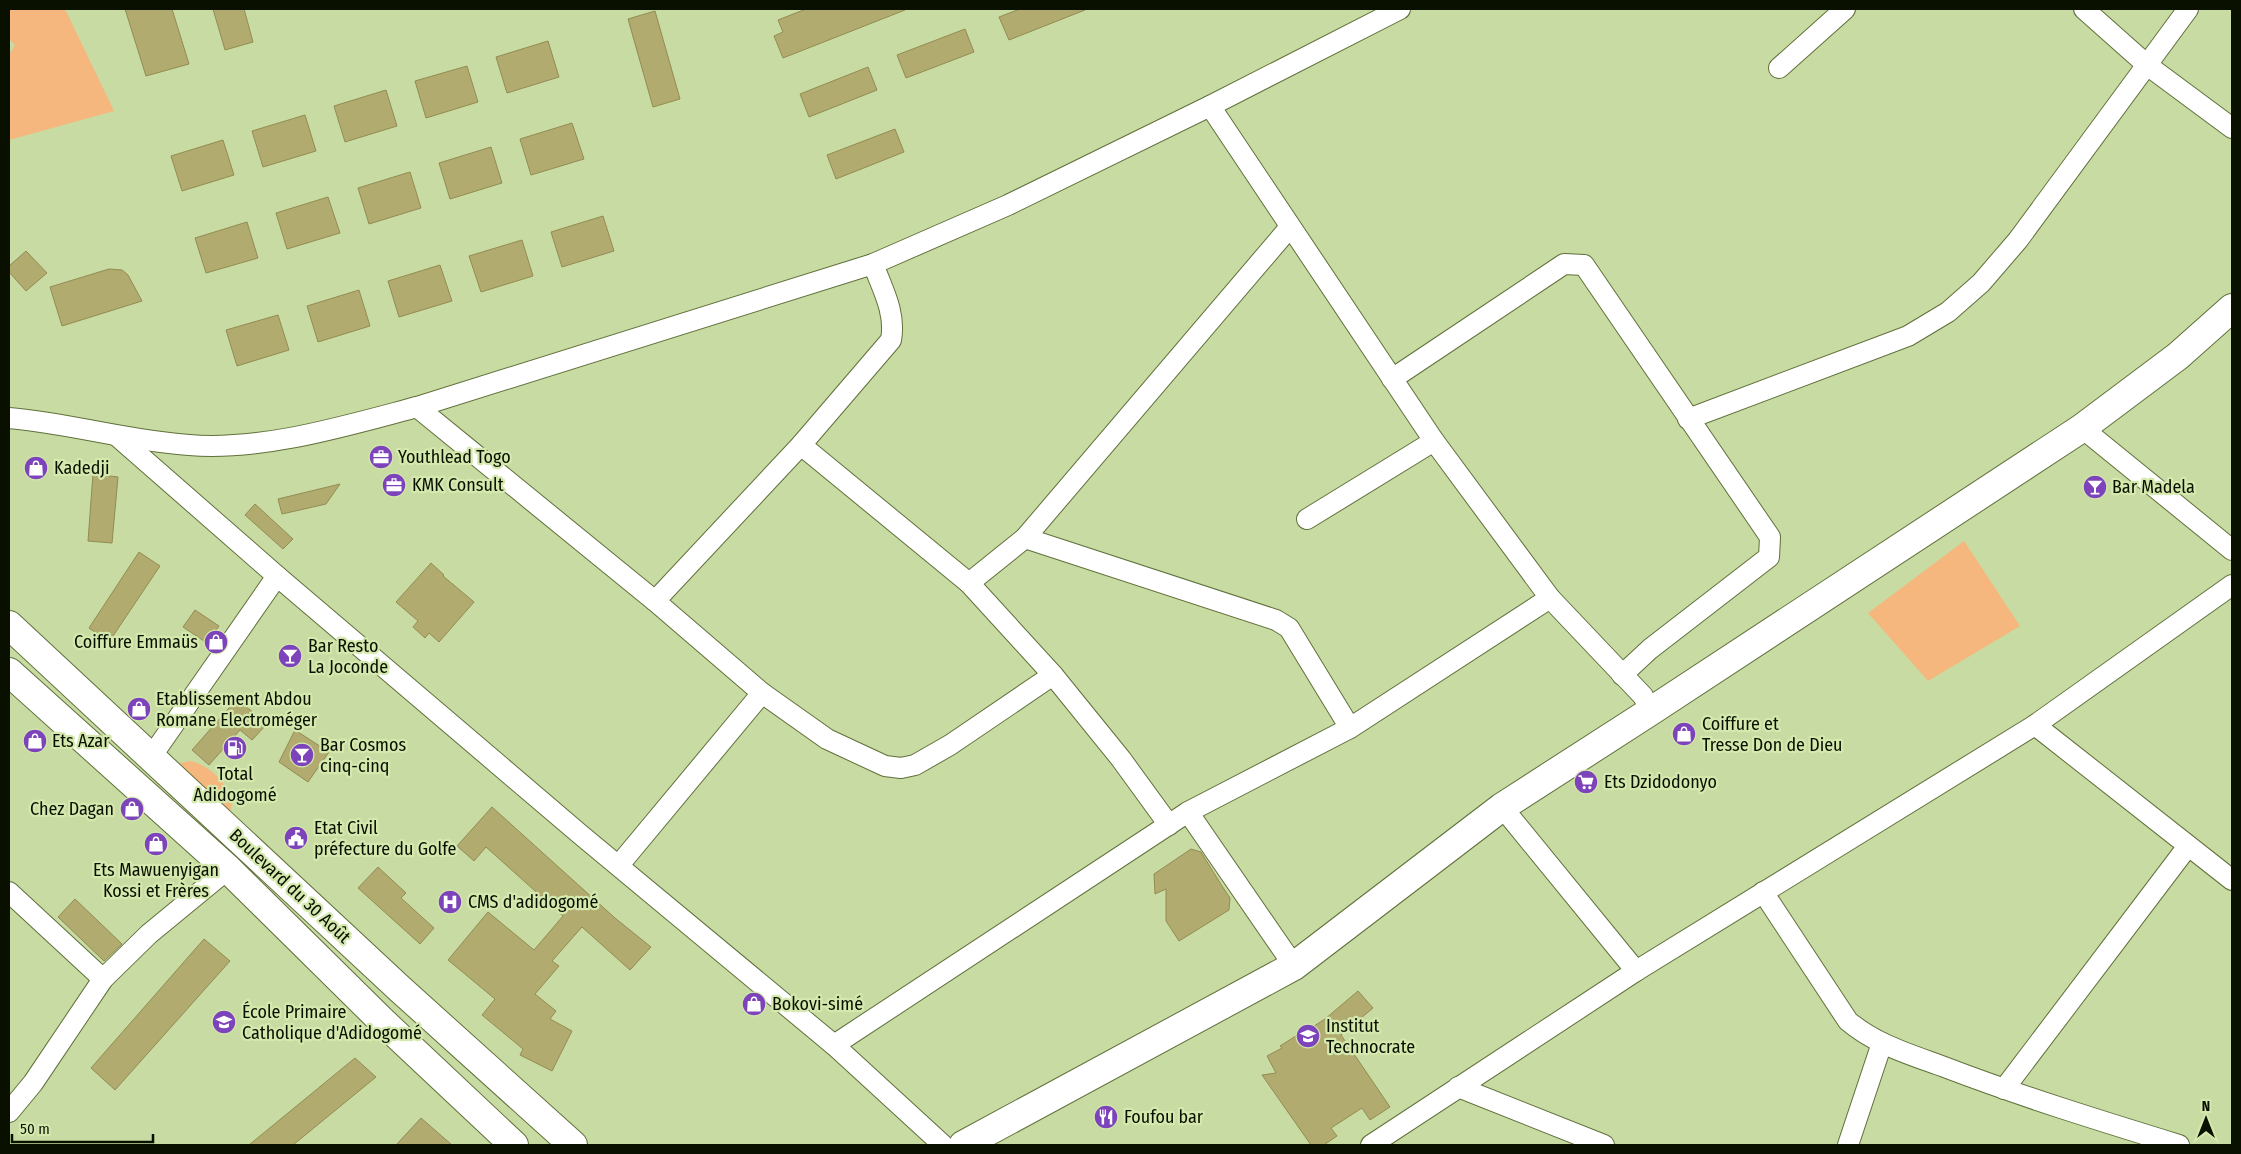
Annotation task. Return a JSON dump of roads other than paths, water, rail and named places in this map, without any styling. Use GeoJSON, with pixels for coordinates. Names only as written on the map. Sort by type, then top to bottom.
{"type":"FeatureCollection","features":[{"type":"Feature","properties":{"kind":"main road"},"geometry":{"type":"LineString","coordinates":[[963,1145],[1294,966],[1502,807],[2082,428],[2178,356],[2232,308]]}},
{"type":"Feature","properties":{"kind":"main road","name":"Boulevard du 30 Août"},"geometry":{"type":"LineString","coordinates":[[9,625],[400,989],[573,1145]]}},
{"type":"Feature","properties":{"kind":"main road","name":"Boulevard du 30 Août"},"geometry":{"type":"LineString","coordinates":[[9,672],[228,869],[381,1020],[514,1145]]}},
{"type":"Feature","properties":{"kind":"main road"},"geometry":{"type":"LineString","coordinates":[[131,780],[151,757]]}},
{"type":"Feature","properties":{"kind":"street"},"geometry":{"type":"LineString","coordinates":[[9,418],[50,422],[117,436],[190,445],[238,445],[348,424],[417,407],[873,264],[1008,205],[1210,106],[1400,9]]}},
{"type":"Feature","properties":{"kind":"street"},"geometry":{"type":"LineString","coordinates":[[1779,68],[1845,9]]}},
{"type":"Feature","properties":{"kind":"street"},"geometry":{"type":"LineString","coordinates":[[2084,9],[2148,65],[2232,128]]}},
{"type":"Feature","properties":{"kind":"street"},"geometry":{"type":"LineString","coordinates":[[1688,419],[1908,336],[1948,312],[1981,283],[2018,240],[2188,9]]}},
{"type":"Feature","properties":{"kind":"street"},"geometry":{"type":"LineString","coordinates":[[1210,106],[1434,441],[1550,598],[1643,696],[1651,711]]}},
{"type":"Feature","properties":{"kind":"street"},"geometry":{"type":"LineString","coordinates":[[969,582],[1025,538],[1290,227]]}},
{"type":"Feature","properties":{"kind":"street"},"geometry":{"type":"LineString","coordinates":[[655,601],[801,445],[891,340],[894,326],[891,310],[873,264]]}},
{"type":"Feature","properties":{"kind":"street"},"geometry":{"type":"LineString","coordinates":[[1392,378],[1564,264],[1584,265],[1770,537],[1769,557],[1650,649],[1622,675]]}},
{"type":"Feature","properties":{"kind":"street"},"geometry":{"type":"LineString","coordinates":[[417,407],[655,601],[762,693],[827,739],[885,766],[901,768],[915,765],[950,745],[1053,675]]}},
{"type":"Feature","properties":{"kind":"street"},"geometry":{"type":"LineString","coordinates":[[2082,428],[2232,550]]}},
{"type":"Feature","properties":{"kind":"street"},"geometry":{"type":"LineString","coordinates":[[117,436],[277,576],[581,835],[834,1045],[943,1145]]}},
{"type":"Feature","properties":{"kind":"street"},"geometry":{"type":"LineString","coordinates":[[1307,519],[1434,441]]}},
{"type":"Feature","properties":{"kind":"street"},"geometry":{"type":"LineString","coordinates":[[801,445],[969,582],[1053,675],[1121,759],[1169,825]]}},
{"type":"Feature","properties":{"kind":"street"},"geometry":{"type":"LineString","coordinates":[[1025,538],[1284,623],[1350,728]]}},
{"type":"Feature","properties":{"kind":"street"},"geometry":{"type":"LineString","coordinates":[[151,757],[277,576]]}},
{"type":"Feature","properties":{"kind":"street"},"geometry":{"type":"LineString","coordinates":[[1371,1145],[1636,971],[2034,725],[2232,585]]}},
{"type":"Feature","properties":{"kind":"street"},"geometry":{"type":"LineString","coordinates":[[834,1045],[1188,812],[1350,728],[1550,598]]}},
{"type":"Feature","properties":{"kind":"street"},"geometry":{"type":"LineString","coordinates":[[619,865],[762,693]]}},
{"type":"Feature","properties":{"kind":"street"},"geometry":{"type":"LineString","coordinates":[[2034,725],[2232,880]]}},
{"type":"Feature","properties":{"kind":"street"},"geometry":{"type":"LineString","coordinates":[[1502,807],[1636,971]]}},
{"type":"Feature","properties":{"kind":"street"},"geometry":{"type":"LineString","coordinates":[[1188,812],[1294,966]]}},
{"type":"Feature","properties":{"kind":"street"},"geometry":{"type":"LineString","coordinates":[[2004,1090],[2188,846]]}},
{"type":"Feature","properties":{"kind":"street"},"geometry":{"type":"LineString","coordinates":[[9,1112],[33,1083],[103,979],[149,934],[228,869]]}},
{"type":"Feature","properties":{"kind":"street"},"geometry":{"type":"LineString","coordinates":[[9,892],[103,979]]}},
{"type":"Feature","properties":{"kind":"street"},"geometry":{"type":"LineString","coordinates":[[1763,892],[1848,1020],[1862,1033],[1882,1043],[2004,1090],[2179,1145]]}},
{"type":"Feature","properties":{"kind":"street"},"geometry":{"type":"LineString","coordinates":[[1848,1145],[1882,1043]]}},
{"type":"Feature","properties":{"kind":"street"},"geometry":{"type":"LineString","coordinates":[[1458,1087],[1604,1145]]}},
{"type":"Feature","properties":{"kind":"place","name":"Youthlead Togo"},"geometry":{"type":"Point","coordinates":[381,457]}},
{"type":"Feature","properties":{"kind":"place","name":"Kadedji"},"geometry":{"type":"Point","coordinates":[36,468]}},
{"type":"Feature","properties":{"kind":"place","name":"KMK Consult"},"geometry":{"type":"Point","coordinates":[394,485]}},
{"type":"Feature","properties":{"kind":"place","name":"Bar Madela"},"geometry":{"type":"Point","coordinates":[2095,487]}},
{"type":"Feature","properties":{"kind":"place","name":"Coiffure Emmaüs"},"geometry":{"type":"Point","coordinates":[216,642]}},
{"type":"Feature","properties":{"kind":"place","name":"Bar Resto La Joconde"},"geometry":{"type":"Point","coordinates":[290,656]}},
{"type":"Feature","properties":{"kind":"place","name":"Etablissement Abdou Romane Electroméger"},"geometry":{"type":"Point","coordinates":[139,709]}},
{"type":"Feature","properties":{"kind":"place","name":"Coiffure et Tresse Don de Dieu"},"geometry":{"type":"Point","coordinates":[1684,734]}},
{"type":"Feature","properties":{"kind":"place","name":"Ets Azar"},"geometry":{"type":"Point","coordinates":[35,741]}},
{"type":"Feature","properties":{"kind":"place","name":"Total Adidogomé"},"geometry":{"type":"Point","coordinates":[235,748]}},
{"type":"Feature","properties":{"kind":"place","name":"Bar Cosmos cinq-cinq"},"geometry":{"type":"Point","coordinates":[302,755]}},
{"type":"Feature","properties":{"kind":"place","name":"Ets Dzidodonyo"},"geometry":{"type":"Point","coordinates":[1586,782]}},
{"type":"Feature","properties":{"kind":"place","name":"Chez Dagan"},"geometry":{"type":"Point","coordinates":[132,809]}},
{"type":"Feature","properties":{"kind":"place","name":"Etat Civil préfecture du Golfe"},"geometry":{"type":"Point","coordinates":[296,838]}},
{"type":"Feature","properties":{"kind":"place","name":"Ets Mawuenyigan Kossi et Frères"},"geometry":{"type":"Point","coordinates":[156,844]}},
{"type":"Feature","properties":{"kind":"place","name":"CMS d'adidogomé"},"geometry":{"type":"Point","coordinates":[450,902]}},
{"type":"Feature","properties":{"kind":"place","name":"Bokovi-simé"},"geometry":{"type":"Point","coordinates":[754,1004]}},
{"type":"Feature","properties":{"kind":"place","name":"École Primaire Catholique d'Adidogomé"},"geometry":{"type":"Point","coordinates":[224,1022]}},
{"type":"Feature","properties":{"kind":"place","name":"Institut Technocrate"},"geometry":{"type":"Point","coordinates":[1308,1036]}},
{"type":"Feature","properties":{"kind":"place","name":"Foufou bar"},"geometry":{"type":"Point","coordinates":[1106,1117]}}]}
